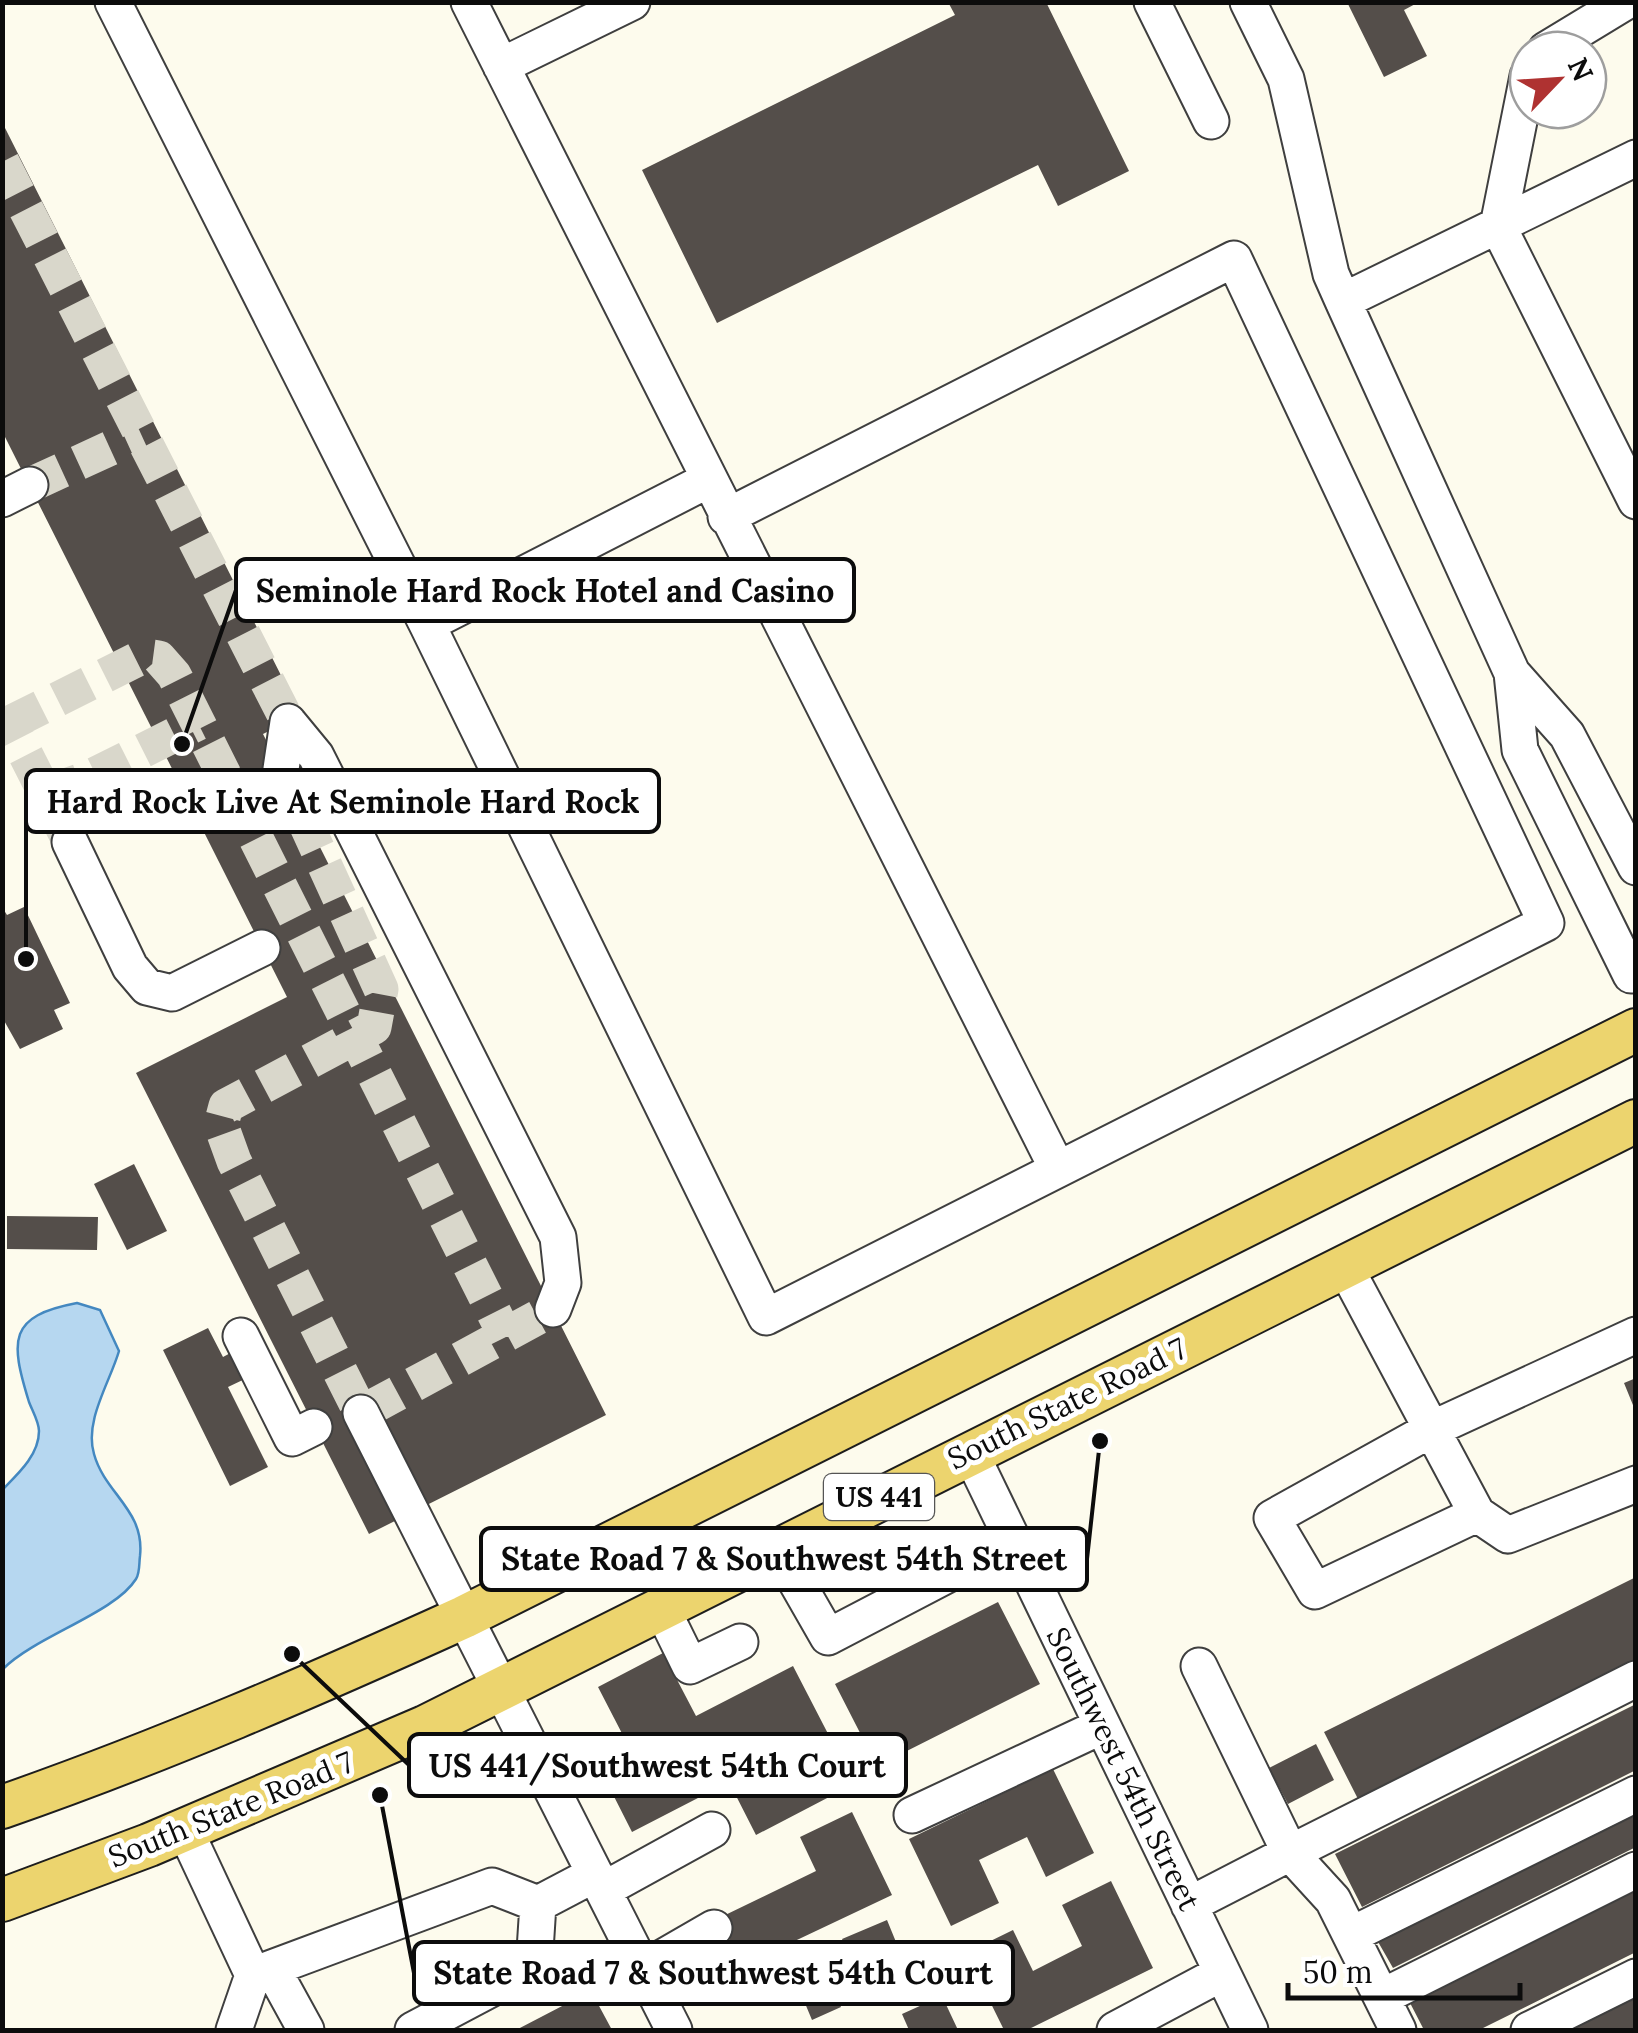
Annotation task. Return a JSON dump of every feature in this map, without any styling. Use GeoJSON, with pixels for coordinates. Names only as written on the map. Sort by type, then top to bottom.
{"type":"FeatureCollection","features":[{"type":"Feature","properties":{"kind":"main road","name":"US 441"},"geometry":{"type":"LineString","coordinates":[[2,1807],[118,1767],[283,1699],[464,1617],[1636,1030]]}},
{"type":"Feature","properties":{"kind":"main road","name":"South State Road 7"},"geometry":{"type":"LineString","coordinates":[[2,1900],[360,1758],[1636,1120]]}},
{"type":"Feature","properties":{"kind":"street"},"geometry":{"type":"LineString","coordinates":[[113,2],[427,624],[766,1317],[1546,923],[1234,259],[726,517]]}},
{"type":"Feature","properties":{"kind":"street"},"geometry":{"type":"LineString","coordinates":[[468,2],[1056,1168]]}},
{"type":"Feature","properties":{"kind":"street"},"geometry":{"type":"LineString","coordinates":[[501,66],[632,2]]}},
{"type":"Feature","properties":{"kind":"street"},"geometry":{"type":"LineString","coordinates":[[1248,2],[1286,79],[1331,274],[1343,301],[1512,674],[1567,735],[1636,867]]}},
{"type":"Feature","properties":{"kind":"street"},"geometry":{"type":"LineString","coordinates":[[1578,30],[1624,2]]}},
{"type":"Feature","properties":{"kind":"street"},"geometry":{"type":"LineString","coordinates":[[1167,8],[1212,121]]}},
{"type":"Feature","properties":{"kind":"street"},"geometry":{"type":"LineString","coordinates":[[1517,130],[1498,226],[1636,501]]}},
{"type":"Feature","properties":{"kind":"street"},"geometry":{"type":"LineString","coordinates":[[1343,301],[1636,158]]}},
{"type":"Feature","properties":{"kind":"street"},"geometry":{"type":"LineString","coordinates":[[427,624],[708,480]]}},
{"type":"Feature","properties":{"kind":"street"},"geometry":{"type":"LineString","coordinates":[[1512,674],[1520,750],[1631,974],[1636,974]]}},
{"type":"Feature","properties":{"kind":"street"},"geometry":{"type":"LineString","coordinates":[[280,768],[288,722],[316,756],[558,1237],[563,1283],[553,1310]]}},
{"type":"Feature","properties":{"kind":"street"},"geometry":{"type":"LineString","coordinates":[[70,842],[130,968],[147,988],[172,993],[262,948]]}},
{"type":"Feature","properties":{"kind":"street"},"geometry":{"type":"LineString","coordinates":[[1344,1266],[1476,1514],[1508,1535],[1636,1484]]}},
{"type":"Feature","properties":{"kind":"street"},"geometry":{"type":"LineString","coordinates":[[1476,1514],[1315,1591],[1272,1518],[1432,1429],[1636,1335]]}},
{"type":"Feature","properties":{"kind":"street"},"geometry":{"type":"LineString","coordinates":[[241,1336],[292,1438],[314,1427]]}},
{"type":"Feature","properties":{"kind":"street"},"geometry":{"type":"LineString","coordinates":[[361,1413],[674,2030]]}},
{"type":"Feature","properties":{"kind":"street","name":"Southwest 54th Street"},"geometry":{"type":"LineString","coordinates":[[970,1452],[1250,2030]]}},
{"type":"Feature","properties":{"kind":"street"},"geometry":{"type":"LineString","coordinates":[[777,1548],[828,1637],[1012,1541]]}},
{"type":"Feature","properties":{"kind":"street"},"geometry":{"type":"LineString","coordinates":[[661,1607],[690,1666],[740,1642]]}},
{"type":"Feature","properties":{"kind":"street"},"geometry":{"type":"LineString","coordinates":[[1199,1666],[1290,1854],[1333,1900],[1398,2030]]}},
{"type":"Feature","properties":{"kind":"street"},"geometry":{"type":"LineString","coordinates":[[1189,1905],[1636,1680]]}},
{"type":"Feature","properties":{"kind":"street"},"geometry":{"type":"LineString","coordinates":[[912,1815],[1102,1726]]}},
{"type":"Feature","properties":{"kind":"street"},"geometry":{"type":"LineString","coordinates":[[1351,1936],[1636,1794]]}},
{"type":"Feature","properties":{"kind":"street"},"geometry":{"type":"LineString","coordinates":[[185,1830],[262,1971],[306,2030]]}},
{"type":"Feature","properties":{"kind":"street"},"geometry":{"type":"LineString","coordinates":[[234,2030],[262,1971],[492,1886],[538,1904],[599,1882],[712,1830]]}},
{"type":"Feature","properties":{"kind":"street"},"geometry":{"type":"LineString","coordinates":[[1382,1996],[1636,1870]]}},
{"type":"Feature","properties":{"kind":"street"},"geometry":{"type":"LineString","coordinates":[[413,2030],[534,1966],[538,1904]]}},
{"type":"Feature","properties":{"kind":"street"},"geometry":{"type":"LineString","coordinates":[[644,1969],[714,1928]]}},
{"type":"Feature","properties":{"kind":"street"},"geometry":{"type":"LineString","coordinates":[[1115,2030],[1222,1973]]}},
{"type":"Feature","properties":{"kind":"street"},"geometry":{"type":"LineString","coordinates":[[1529,2030],[1636,1977]]}},
{"type":"Feature","properties":{"kind":"water"},"geometry":{"type":"Polygon","coordinates":[[[77,1303],[100,1310],[119,1351],[95,1415],[92,1441],[99,1468],[136,1526],[140,1540],[138,1574],[111,1603],[3,1669],[3,1489],[32,1456],[39,1431],[19,1362],[20,1334],[38,1315],[77,1303]]]}},
{"type":"Feature","properties":{"kind":"building"},"geometry":{"type":"Polygon","coordinates":[[[948,2],[1046,2],[1129,171],[1058,206],[1038,165],[717,323],[642,170],[955,15],[948,2]]]}},
{"type":"Feature","properties":{"kind":"building"},"geometry":{"type":"Polygon","coordinates":[[[1347,2],[1419,2],[1404,10],[1427,56],[1384,77],[1347,2]]]}},
{"type":"Feature","properties":{"kind":"building"},"geometry":{"type":"Polygon","coordinates":[[[2,122],[301,715],[263,734],[606,1415],[369,1534],[136,1073],[287,997],[2,431],[2,122]]]}},
{"type":"Feature","properties":{"kind":"building"},"geometry":{"type":"Polygon","coordinates":[[[2,907],[7,915],[24,907],[70,1003],[54,1010],[63,1029],[20,1049],[2,1017],[2,907]]]}},
{"type":"Feature","properties":{"kind":"building"},"geometry":{"type":"Polygon","coordinates":[[[134,1164],[167,1231],[127,1250],[94,1184],[134,1164]]]}},
{"type":"Feature","properties":{"kind":"building"},"geometry":{"type":"Polygon","coordinates":[[[7,1216],[98,1217],[97,1250],[7,1249],[7,1216]]]}},
{"type":"Feature","properties":{"kind":"building"},"geometry":{"type":"Polygon","coordinates":[[[208,1328],[223,1357],[236,1350],[249,1377],[228,1387],[268,1467],[230,1486],[163,1350],[208,1328]]]}},
{"type":"Feature","properties":{"kind":"building"},"geometry":{"type":"Polygon","coordinates":[[[1636,1378],[1636,1410],[1635,1410],[1624,1383],[1636,1378]]]}},
{"type":"Feature","properties":{"kind":"building"},"geometry":{"type":"Polygon","coordinates":[[[1636,1577],[1636,1661],[1358,1799],[1324,1732],[1636,1577]]]}},
{"type":"Feature","properties":{"kind":"building"},"geometry":{"type":"Polygon","coordinates":[[[998,1602],[1040,1684],[877,1766],[835,1684],[998,1602]]]}},
{"type":"Feature","properties":{"kind":"building"},"geometry":{"type":"Polygon","coordinates":[[[663,1653],[696,1716],[793,1666],[854,1784],[756,1835],[729,1782],[632,1832],[597,1763],[629,1747],[598,1687],[663,1653]]]}},
{"type":"Feature","properties":{"kind":"building"},"geometry":{"type":"Polygon","coordinates":[[[1636,1704],[1636,1770],[1362,1907],[1335,1854],[1636,1704]]]}},
{"type":"Feature","properties":{"kind":"building"},"geometry":{"type":"Polygon","coordinates":[[[1316,1744],[1334,1780],[1288,1804],[1269,1768],[1316,1744]]]}},
{"type":"Feature","properties":{"kind":"building"},"geometry":{"type":"Polygon","coordinates":[[[1053,1769],[1094,1853],[1046,1877],[1027,1837],[979,1860],[999,1903],[951,1926],[909,1839],[1053,1769]]]}},
{"type":"Feature","properties":{"kind":"building"},"geometry":{"type":"Polygon","coordinates":[[[852,1812],[892,1895],[742,1966],[719,1918],[816,1871],[800,1837],[852,1812]]]}},
{"type":"Feature","properties":{"kind":"building"},"geometry":{"type":"Polygon","coordinates":[[[1636,1812],[1636,1847],[1393,1968],[1377,1940],[1636,1812]]]}},
{"type":"Feature","properties":{"kind":"building"},"geometry":{"type":"Polygon","coordinates":[[[1111,1881],[1153,1968],[1027,2030],[1004,2030],[966,1953],[1013,1930],[1033,1971],[1082,1946],[1062,1905],[1111,1881]]]}},
{"type":"Feature","properties":{"kind":"building"},"geometry":{"type":"Polygon","coordinates":[[[1636,1886],[1636,1952],[1479,2030],[1424,2030],[1408,1999],[1636,1886]]]}},
{"type":"Feature","properties":{"kind":"building"},"geometry":{"type":"Polygon","coordinates":[[[887,1920],[896,1942],[876,1950],[892,1988],[867,1998],[842,1939],[887,1920]]]}},
{"type":"Feature","properties":{"kind":"building"},"geometry":{"type":"Polygon","coordinates":[[[817,1953],[841,2007],[812,2020],[789,1965],[817,1953]]]}},
{"type":"Feature","properties":{"kind":"building"},"geometry":{"type":"Polygon","coordinates":[[[591,1991],[612,2030],[516,2030],[591,1991]]]}},
{"type":"Feature","properties":{"kind":"building"},"geometry":{"type":"Polygon","coordinates":[[[1636,1991],[1636,2030],[1556,2030],[1636,1991]]]}},
{"type":"Feature","properties":{"kind":"building"},"geometry":{"type":"Polygon","coordinates":[[[942,1996],[958,2030],[909,2030],[902,2014],[942,1996]]]}},
{"type":"Feature","properties":{"kind":"tunnel"},"geometry":{"type":"LineString","coordinates":[[2,162],[288,722]]}},
{"type":"Feature","properties":{"kind":"tunnel"},"geometry":{"type":"LineString","coordinates":[[30,485],[141,434]]}},
{"type":"Feature","properties":{"kind":"tunnel"},"geometry":{"type":"LineString","coordinates":[[10,723],[144,656],[159,658],[174,675],[506,1337]]}},
{"type":"Feature","properties":{"kind":"tunnel"},"geometry":{"type":"LineString","coordinates":[[2,708],[70,842]]}},
{"type":"Feature","properties":{"kind":"tunnel"},"geometry":{"type":"LineString","coordinates":[[46,793],[88,778],[198,723]]}},
{"type":"Feature","properties":{"kind":"tunnel"},"geometry":{"type":"LineString","coordinates":[[281,769],[381,989],[374,1027],[226,1106],[221,1125],[234,1161],[361,1413],[553,1309]]}},
{"type":"Feature","properties":{"kind":"place","name":"Seminole Hard Rock Hotel and Casino"},"geometry":{"type":"Point","coordinates":[182,744]}},
{"type":"Feature","properties":{"kind":"place","name":"Hard Rock Live At Seminole Hard Rock"},"geometry":{"type":"Point","coordinates":[26,959]}},
{"type":"Feature","properties":{"kind":"place","name":"State Road 7 & Southwest 54th Street"},"geometry":{"type":"Point","coordinates":[1100,1441]}},
{"type":"Feature","properties":{"kind":"place","name":"US 441/Southwest 54th Court"},"geometry":{"type":"Point","coordinates":[292,1654]}},
{"type":"Feature","properties":{"kind":"place","name":"State Road 7 & Southwest 54th Court"},"geometry":{"type":"Point","coordinates":[380,1795]}}]}
